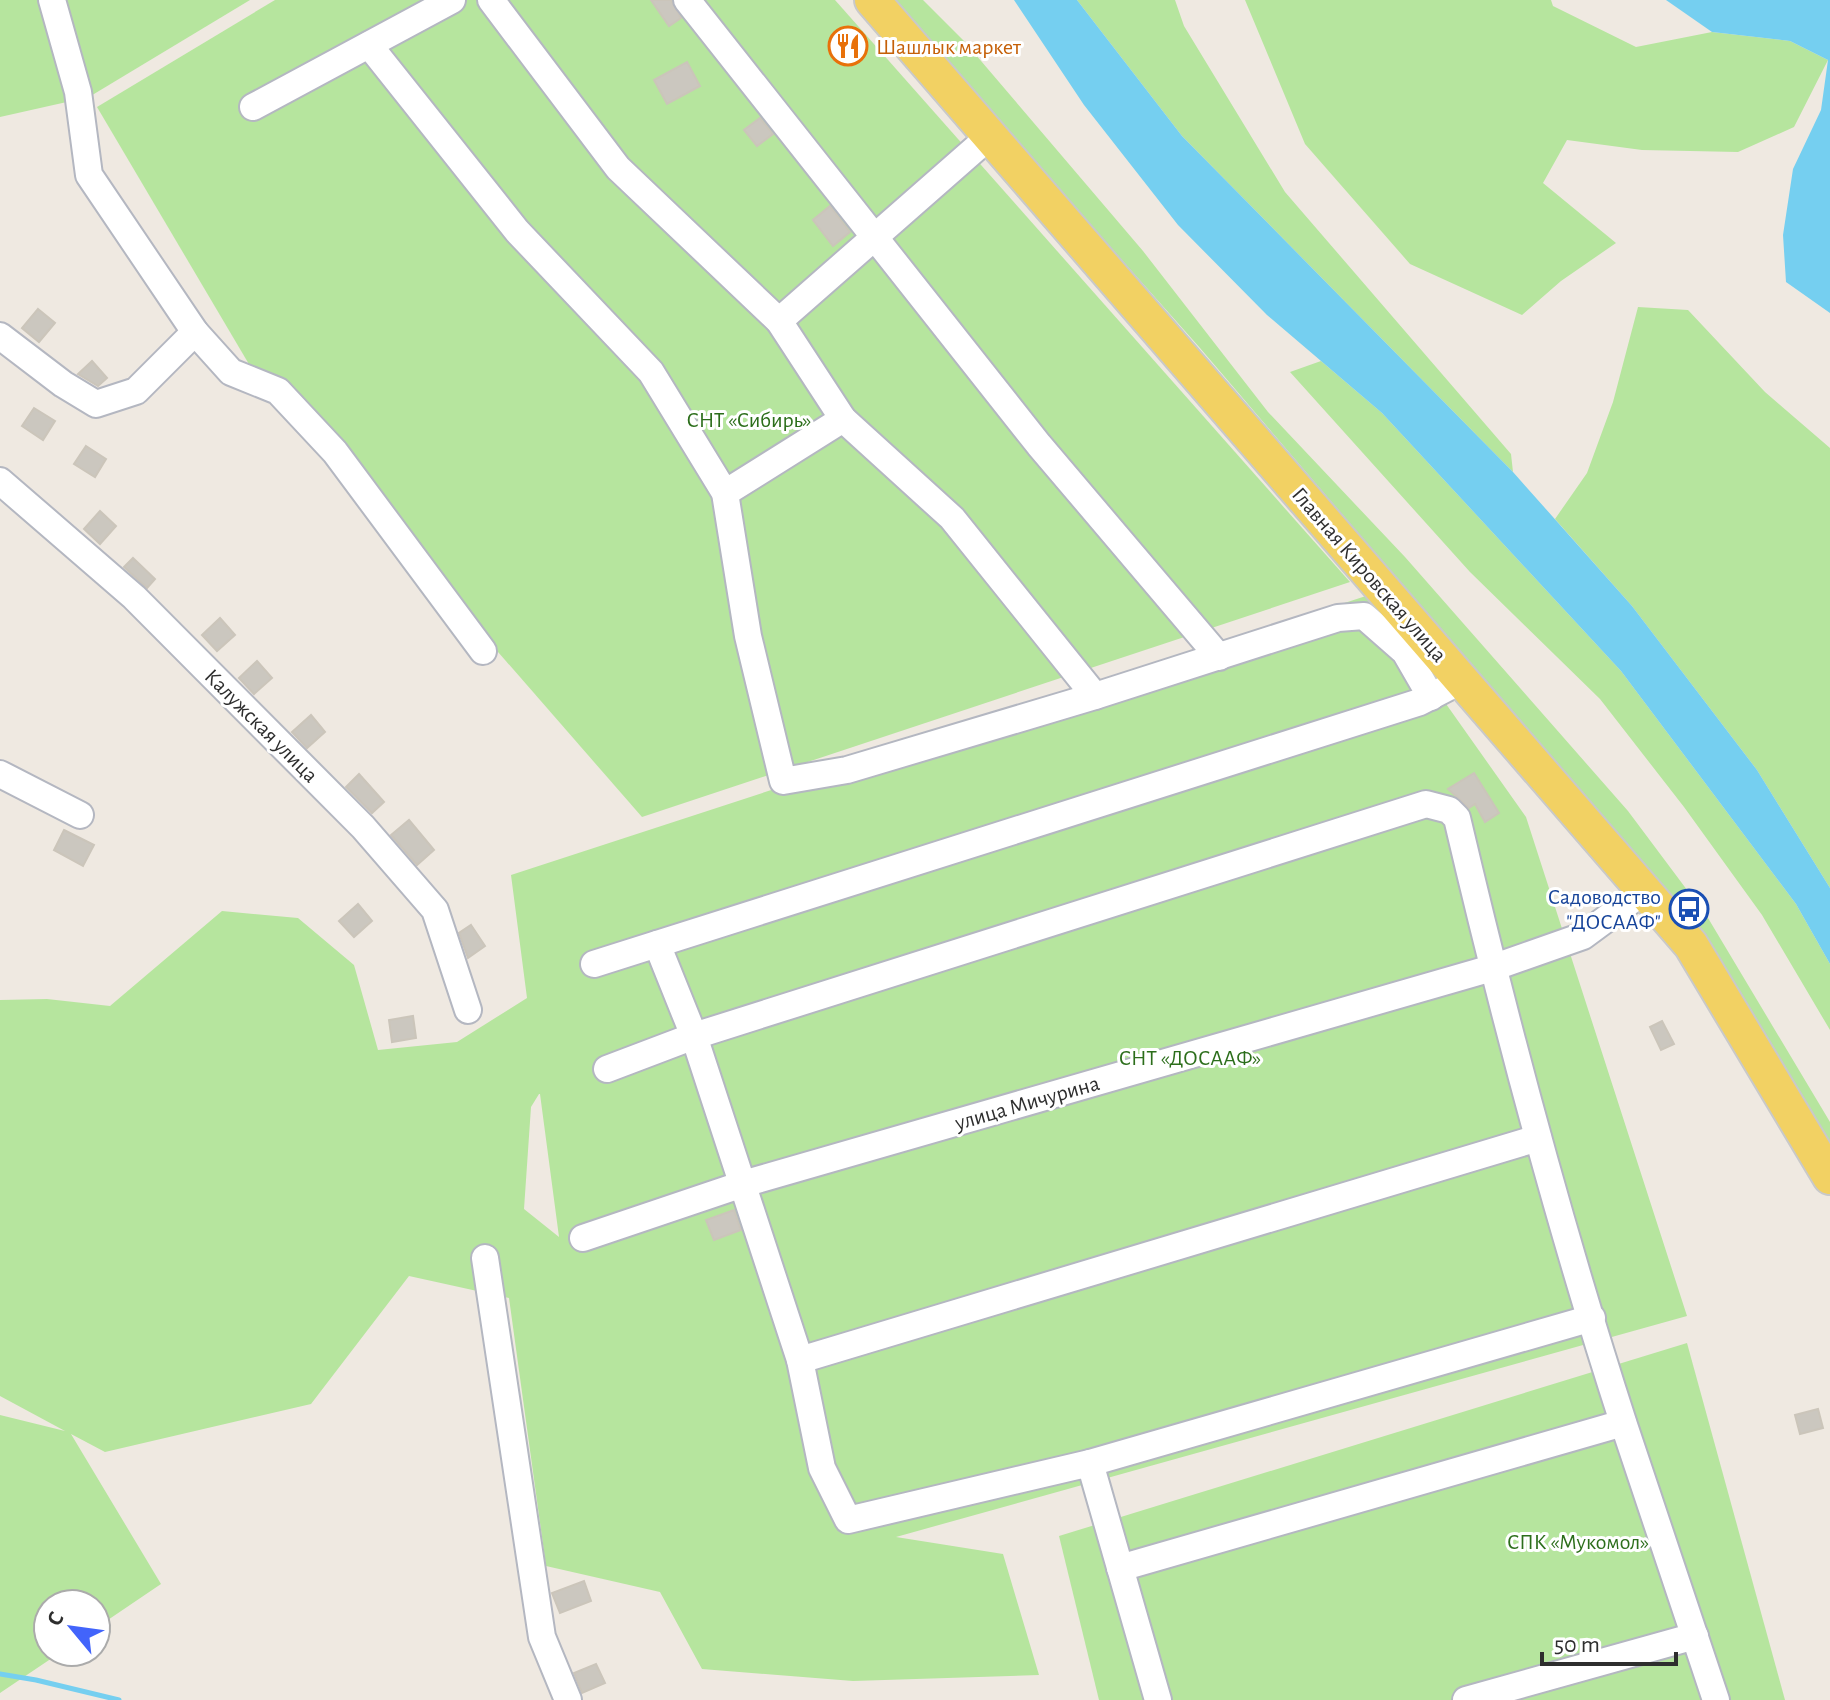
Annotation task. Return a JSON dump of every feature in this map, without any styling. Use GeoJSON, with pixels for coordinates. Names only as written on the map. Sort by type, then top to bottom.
{"type":"FeatureCollection","features":[{"type":"Feature","properties":{"kind":"main road","name":"Главная Кировская улица"},"geometry":{"type":"LineString","coordinates":[[872,0],[1691,945],[1830,1177]]}},
{"type":"Feature","properties":{"kind":"street"},"geometry":{"type":"LineString","coordinates":[[52,0],[78,92],[89,175],[195,332],[231,372],[278,391],[335,452],[483,651]]}},
{"type":"Feature","properties":{"kind":"street"},"geometry":{"type":"LineString","coordinates":[[253,107],[452,0]]}},
{"type":"Feature","properties":{"kind":"street"},"geometry":{"type":"LineString","coordinates":[[491,0],[618,168],[779,321],[843,419],[952,518],[1095,696]]}},
{"type":"Feature","properties":{"kind":"street"},"geometry":{"type":"LineString","coordinates":[[687,0],[1039,445],[1219,657]]}},
{"type":"Feature","properties":{"kind":"street"},"geometry":{"type":"LineString","coordinates":[[369,45],[517,231],[651,372],[725,493],[748,636],[783,781],[847,770],[1095,696],[1338,618],[1364,616],[1405,652],[1431,697]]}},
{"type":"Feature","properties":{"kind":"street"},"geometry":{"type":"LineString","coordinates":[[779,321],[991,135]]}},
{"type":"Feature","properties":{"kind":"street"},"geometry":{"type":"LineString","coordinates":[[0,336],[63,384],[96,404],[136,391],[195,332]]}},
{"type":"Feature","properties":{"kind":"street"},"geometry":{"type":"LineString","coordinates":[[725,493],[843,419]]}},
{"type":"Feature","properties":{"kind":"street","name":"Калужская улица"},"geometry":{"type":"LineString","coordinates":[[0,481],[134,597],[363,827],[435,910],[468,1010]]}},
{"type":"Feature","properties":{"kind":"street"},"geometry":{"type":"LineString","coordinates":[[594,964],[1405,707],[1462,680]]}},
{"type":"Feature","properties":{"kind":"street"},"geometry":{"type":"LineString","coordinates":[[0,774],[80,815]]}},
{"type":"Feature","properties":{"kind":"street"},"geometry":{"type":"LineString","coordinates":[[607,1069],[694,1036],[1426,804],[1449,810],[1457,818],[1492,968],[1538,1138],[1623,1423],[1716,1700]]}},
{"type":"Feature","properties":{"kind":"street","name":"улица Мичурина"},"geometry":{"type":"LineString","coordinates":[[583,1238],[743,1184],[1492,968],[1583,936],[1644,891]]}},
{"type":"Feature","properties":{"kind":"street"},"geometry":{"type":"LineString","coordinates":[[657,944],[694,1036],[800,1360],[822,1468],[848,1520],[1090,1463],[1592,1318]]}},
{"type":"Feature","properties":{"kind":"street"},"geometry":{"type":"LineString","coordinates":[[800,1360],[1538,1138]]}},
{"type":"Feature","properties":{"kind":"street"},"geometry":{"type":"LineString","coordinates":[[485,1258],[542,1637],[568,1700]]}},
{"type":"Feature","properties":{"kind":"street"},"geometry":{"type":"LineString","coordinates":[[1120,1568],[1623,1423]]}},
{"type":"Feature","properties":{"kind":"street"},"geometry":{"type":"LineString","coordinates":[[1090,1463],[1158,1700]]}},
{"type":"Feature","properties":{"kind":"street"},"geometry":{"type":"LineString","coordinates":[[1466,1700],[1695,1636]]}},
{"type":"Feature","properties":{"kind":"green space"},"geometry":{"type":"Polygon","coordinates":[[[0,0],[250,0],[89,97],[0,117],[0,0]]]}},
{"type":"Feature","properties":{"kind":"green space","name":"СНТ «Сибирь»"},"geometry":{"type":"Polygon","coordinates":[[[275,0],[835,0],[1350,582],[642,817],[253,371],[97,107],[275,0]]]}},
{"type":"Feature","properties":{"kind":"green space"},"geometry":{"type":"Polygon","coordinates":[[[891,0],[923,0],[964,41],[1143,251],[1268,412],[1405,557],[1628,811],[1708,918],[1830,1122],[1830,1152],[1577,789],[1200,348],[891,0]]]}},
{"type":"Feature","properties":{"kind":"green space"},"geometry":{"type":"Polygon","coordinates":[[[1077,0],[1175,0],[1184,26],[1285,192],[1511,454],[1513,472],[1182,136],[1077,0]]]}},
{"type":"Feature","properties":{"kind":"green space"},"geometry":{"type":"Polygon","coordinates":[[[1245,0],[1551,0],[1553,6],[1636,47],[1712,32],[1790,41],[1828,60],[1794,127],[1738,152],[1642,150],[1567,140],[1543,183],[1616,243],[1561,281],[1522,315],[1410,264],[1305,144],[1245,0]]]}},
{"type":"Feature","properties":{"kind":"green space"},"geometry":{"type":"Polygon","coordinates":[[[1638,307],[1688,310],[1765,392],[1830,448],[1830,888],[1757,770],[1632,606],[1555,519],[1587,473],[1613,402],[1638,307]]]}},
{"type":"Feature","properties":{"kind":"green space"},"geometry":{"type":"Polygon","coordinates":[[[1321,361],[1382,413],[1621,671],[1796,904],[1830,964],[1830,1030],[1762,915],[1600,699],[1470,572],[1290,372],[1321,361]]]}},
{"type":"Feature","properties":{"kind":"green space","name":"СНТ «ДОСААФ»"},"geometry":{"type":"Polygon","coordinates":[[[1369,595],[1526,817],[1687,1316],[896,1537],[1003,1554],[1039,1675],[853,1681],[702,1669],[660,1592],[546,1566],[509,1298],[409,1276],[311,1404],[105,1452],[71,1434],[161,1584],[112,1617],[112,1588],[32,1588],[32,1668],[37,1668],[0,1693],[0,1415],[65,1431],[0,1396],[0,1000],[47,999],[110,1006],[222,911],[298,918],[354,965],[378,1050],[457,1042],[527,998],[511,875],[1369,595]],[[539,1094],[531,1107],[524,1209],[559,1237],[539,1094]]]}},
{"type":"Feature","properties":{"kind":"green space","name":"СПК «Мукомол»"},"geometry":{"type":"Polygon","coordinates":[[[1687,1343],[1785,1700],[1099,1700],[1059,1536],[1687,1343]]]}},
{"type":"Feature","properties":{"kind":"water"},"geometry":{"type":"Polygon","coordinates":[[[1014,0],[1077,0],[1182,136],[1513,472],[1632,606],[1757,770],[1830,888],[1830,964],[1796,904],[1621,671],[1382,413],[1267,315],[1178,225],[1084,105],[1014,0]]]}},
{"type":"Feature","properties":{"kind":"water"},"geometry":{"type":"Polygon","coordinates":[[[1666,0],[1830,0],[1830,313],[1786,282],[1783,235],[1793,169],[1821,110],[1828,60],[1790,41],[1712,32],[1666,0]]]}},
{"type":"Feature","properties":{"kind":"building"},"geometry":{"type":"Polygon","coordinates":[[[651,0],[671,0],[681,18],[669,26],[651,0]]]}},
{"type":"Feature","properties":{"kind":"building"},"geometry":{"type":"Polygon","coordinates":[[[850,38],[862,52],[848,64],[836,50],[850,38]]]}},
{"type":"Feature","properties":{"kind":"building"},"geometry":{"type":"Polygon","coordinates":[[[687,62],[700,86],[667,104],[654,80],[687,62]]]}},
{"type":"Feature","properties":{"kind":"building"},"geometry":{"type":"Polygon","coordinates":[[[760,118],[773,134],[757,146],[744,130],[760,118]]]}},
{"type":"Feature","properties":{"kind":"building"},"geometry":{"type":"Polygon","coordinates":[[[830,206],[850,232],[833,246],[813,220],[830,206]]]}},
{"type":"Feature","properties":{"kind":"building"},"geometry":{"type":"Polygon","coordinates":[[[38,309],[55,323],[39,342],[22,328],[38,309]]]}},
{"type":"Feature","properties":{"kind":"building"},"geometry":{"type":"Polygon","coordinates":[[[92,361],[107,378],[98,386],[78,374],[92,361]]]}},
{"type":"Feature","properties":{"kind":"building"},"geometry":{"type":"Polygon","coordinates":[[[34,408],[55,421],[43,440],[22,426],[34,408]]]}},
{"type":"Feature","properties":{"kind":"building"},"geometry":{"type":"Polygon","coordinates":[[[86,446],[106,459],[95,477],[74,464],[86,446]]]}},
{"type":"Feature","properties":{"kind":"building"},"geometry":{"type":"Polygon","coordinates":[[[100,511],[116,526],[100,544],[84,529],[100,511]]]}},
{"type":"Feature","properties":{"kind":"building"},"geometry":{"type":"Polygon","coordinates":[[[133,558],[155,579],[147,588],[124,567],[133,558]]]}},
{"type":"Feature","properties":{"kind":"building"},"geometry":{"type":"Polygon","coordinates":[[[220,618],[235,635],[217,651],[202,635],[220,618]]]}},
{"type":"Feature","properties":{"kind":"building"},"geometry":{"type":"Polygon","coordinates":[[[257,661],[272,678],[254,694],[239,678],[257,661]]]}},
{"type":"Feature","properties":{"kind":"building"},"geometry":{"type":"Polygon","coordinates":[[[311,715],[325,732],[307,748],[292,732],[311,715]]]}},
{"type":"Feature","properties":{"kind":"building"},"geometry":{"type":"Polygon","coordinates":[[[1474,773],[1499,813],[1485,822],[1475,804],[1469,808],[1448,789],[1474,773]]]}},
{"type":"Feature","properties":{"kind":"building"},"geometry":{"type":"Polygon","coordinates":[[[359,774],[384,802],[372,813],[346,787],[359,774]]]}},
{"type":"Feature","properties":{"kind":"building"},"geometry":{"type":"Polygon","coordinates":[[[409,820],[434,850],[417,865],[391,835],[409,820]]]}},
{"type":"Feature","properties":{"kind":"building"},"geometry":{"type":"Polygon","coordinates":[[[64,830],[94,845],[83,866],[54,850],[64,830]]]}},
{"type":"Feature","properties":{"kind":"building"},"geometry":{"type":"Polygon","coordinates":[[[358,904],[372,921],[354,937],[339,921],[358,904]]]}},
{"type":"Feature","properties":{"kind":"building"},"geometry":{"type":"Polygon","coordinates":[[[471,925],[485,946],[468,958],[459,933],[471,925]]]}},
{"type":"Feature","properties":{"kind":"building"},"geometry":{"type":"Polygon","coordinates":[[[413,1016],[416,1038],[392,1042],[389,1020],[413,1016]]]}},
{"type":"Feature","properties":{"kind":"building"},"geometry":{"type":"Polygon","coordinates":[[[1662,1021],[1674,1044],[1661,1050],[1650,1027],[1662,1021]]]}},
{"type":"Feature","properties":{"kind":"building"},"geometry":{"type":"Polygon","coordinates":[[[734,1210],[741,1230],[714,1240],[706,1220],[734,1210]]]}},
{"type":"Feature","properties":{"kind":"building"},"geometry":{"type":"Polygon","coordinates":[[[1818,1409],[1823,1428],[1800,1434],[1795,1415],[1818,1409]]]}},
{"type":"Feature","properties":{"kind":"building"},"geometry":{"type":"Polygon","coordinates":[[[584,1581],[591,1601],[560,1613],[552,1593],[584,1581]]]}},
{"type":"Feature","properties":{"kind":"building"},"geometry":{"type":"Polygon","coordinates":[[[596,1664],[605,1683],[582,1693],[574,1673],[596,1664]]]}},
{"type":"Feature","properties":{"kind":"waterway"},"geometry":{"type":"LineString","coordinates":[[0,1674],[119,1700]]}},
{"type":"Feature","properties":{"kind":"place","name":"Шашлык маркет"},"geometry":{"type":"Point","coordinates":[848,46]}},
{"type":"Feature","properties":{"kind":"place","name":"Садоводство \"ДОСААФ\""},"geometry":{"type":"Point","coordinates":[1689,909]}}]}
